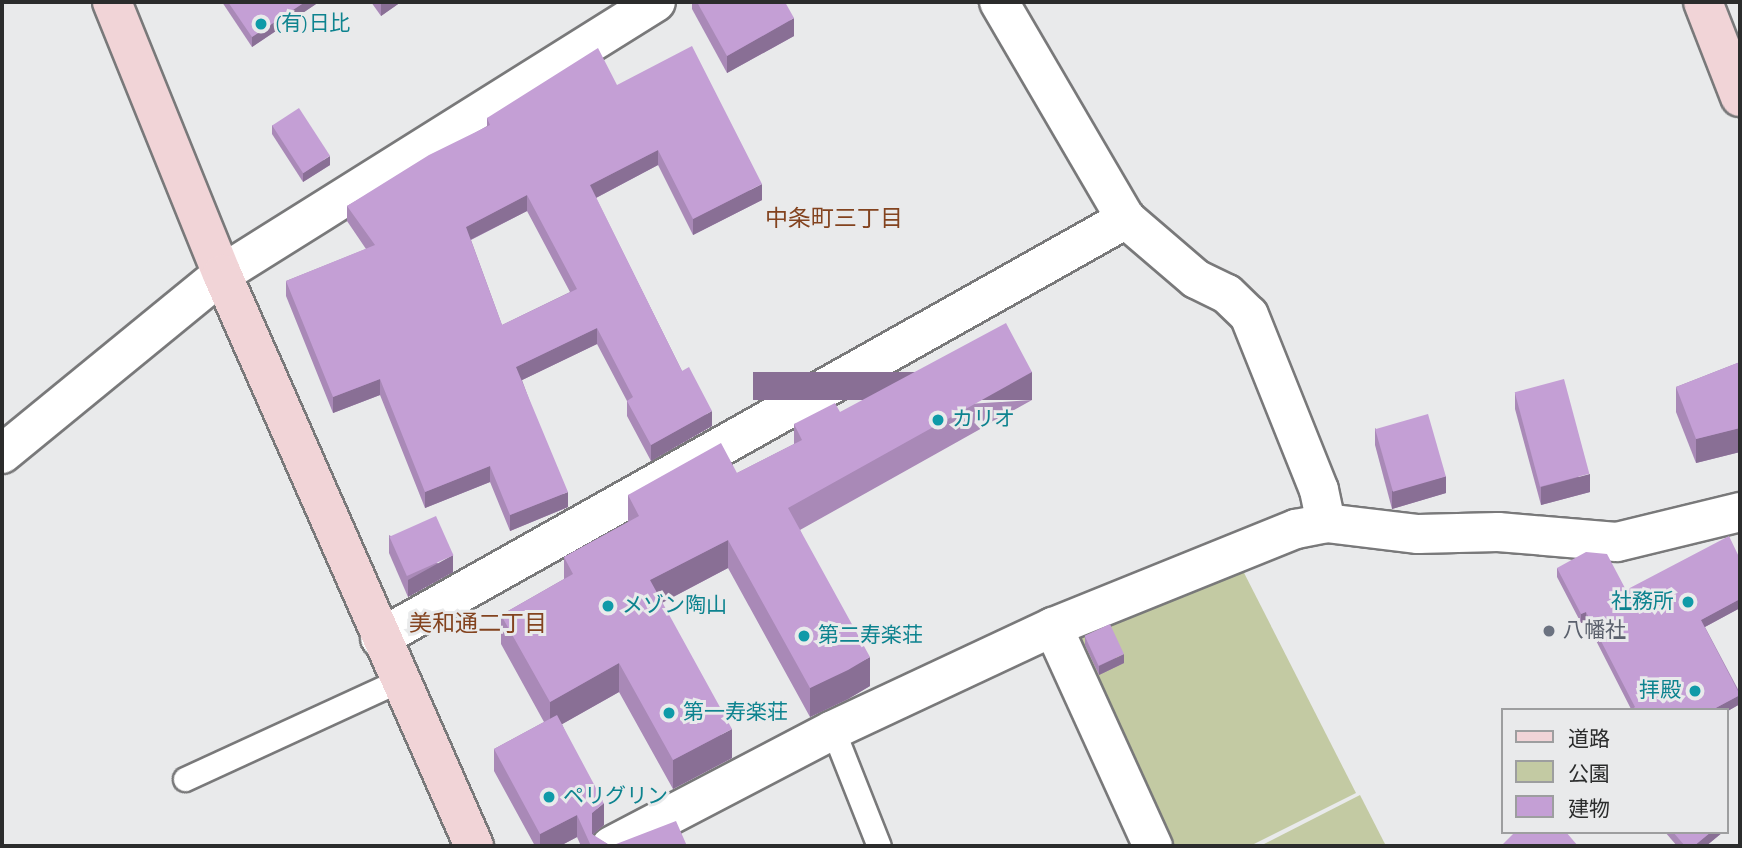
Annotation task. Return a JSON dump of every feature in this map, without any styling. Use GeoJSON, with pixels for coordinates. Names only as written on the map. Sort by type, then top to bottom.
{"type":"FeatureCollection","features":[{"type":"Feature","properties":{"kind":"street"},"geometry":{"type":"LineString","coordinates":[[112,2],[222,274],[380,638],[474,846]]}},
{"type":"Feature","properties":{"kind":"street"},"geometry":{"type":"LineString","coordinates":[[2,454],[222,274],[656,2]]}},
{"type":"Feature","properties":{"kind":"street"},"geometry":{"type":"LineString","coordinates":[[999,2],[1126,219],[1196,279],[1227,294],[1248,315],[1319,490],[1326,523]]}},
{"type":"Feature","properties":{"kind":"street"},"geometry":{"type":"LineString","coordinates":[[1703,2],[1740,97]]}},
{"type":"Feature","properties":{"kind":"street"},"geometry":{"type":"LineString","coordinates":[[380,638],[1126,219]]}},
{"type":"Feature","properties":{"kind":"street"},"geometry":{"type":"LineString","coordinates":[[611,846],[833,730],[1053,627],[1296,529],[1326,523],[1418,534],[1498,532],[1618,542],[1740,512]]}},
{"type":"Feature","properties":{"kind":"street"},"geometry":{"type":"LineString","coordinates":[[1053,627],[1153,846]]}},
{"type":"Feature","properties":{"kind":"lane"},"geometry":{"type":"LineString","coordinates":[[185,779],[400,680]]}},
{"type":"Feature","properties":{"kind":"lane"},"geometry":{"type":"LineString","coordinates":[[833,730],[879,846]]}},
{"type":"Feature","properties":{"kind":"green space"},"geometry":{"type":"Polygon","coordinates":[[[1239,563],[1356,793],[1250,846],[1164,846],[1076,655],[1081,626],[1239,563]]]}},
{"type":"Feature","properties":{"kind":"green space"},"geometry":{"type":"Polygon","coordinates":[[[1360,795],[1386,846],[1260,846],[1360,795]]]}},
{"type":"Feature","properties":{"kind":"building","name":"(有)日比"},"geometry":{"type":"Polygon","coordinates":[[[228,2],[305,2],[252,37],[228,2]]]}},
{"type":"Feature","properties":{"kind":"building"},"geometry":{"type":"Polygon","coordinates":[[[697,2],[785,2],[794,18],[727,56],[697,2]]]}},
{"type":"Feature","properties":{"kind":"building"},"geometry":{"type":"Polygon","coordinates":[[[692,46],[762,184],[693,219],[658,150],[590,185],[682,371],[689,367],[712,411],[651,445],[627,401],[633,397],[597,328],[516,367],[568,492],[510,515],[490,466],[425,492],[380,379],[333,397],[286,281],[375,245],[347,206],[429,155],[490,125],[487,118],[598,48],[617,85],[692,46]],[[527,195],[466,227],[502,325],[577,289],[527,195]]]}},
{"type":"Feature","properties":{"kind":"building"},"geometry":{"type":"Polygon","coordinates":[[[299,108],[330,156],[303,173],[272,125],[299,108]]]}},
{"type":"Feature","properties":{"kind":"building"},"geometry":{"type":"Polygon","coordinates":[[[1006,323],[1032,372],[788,508],[870,657],[810,688],[728,540],[650,580],[732,729],[673,760],[619,663],[550,702],[501,615],[573,574],[564,557],[639,516],[628,495],[721,443],[737,473],[802,440],[794,424],[835,403],[840,412],[1006,323]]]}},
{"type":"Feature","properties":{"kind":"building"},"geometry":{"type":"Polygon","coordinates":[[[1740,362],[1740,428],[1696,439],[1676,387],[1740,362]]]}},
{"type":"Feature","properties":{"kind":"building"},"geometry":{"type":"Polygon","coordinates":[[[1564,379],[1589,474],[1540,487],[1515,392],[1564,379]]]}},
{"type":"Feature","properties":{"kind":"building"},"geometry":{"type":"Polygon","coordinates":[[[1428,414],[1446,476],[1393,492],[1375,429],[1428,414]]]}},
{"type":"Feature","properties":{"kind":"building"},"geometry":{"type":"Polygon","coordinates":[[[436,516],[453,555],[407,576],[389,537],[436,516]]]}},
{"type":"Feature","properties":{"kind":"building"},"geometry":{"type":"Polygon","coordinates":[[[1729,536],[1740,559],[1740,599],[1701,620],[1740,695],[1716,708],[1634,708],[1586,612],[1581,614],[1557,568],[1586,552],[1607,554],[1626,590],[1729,536]]]}},
{"type":"Feature","properties":{"kind":"building"},"geometry":{"type":"Polygon","coordinates":[[[1110,624],[1124,654],[1099,666],[1085,636],[1110,624]]]}},
{"type":"Feature","properties":{"kind":"building","name":"ペリグリン"},"geometry":{"type":"Polygon","coordinates":[[[557,715],[604,803],[592,813],[592,834],[611,846],[591,846],[577,815],[540,834],[494,749],[557,715]]]}},
{"type":"Feature","properties":{"kind":"building"},"geometry":{"type":"Polygon","coordinates":[[[676,821],[687,846],[611,846],[676,821]]]}},
{"type":"Feature","properties":{"kind":"building"},"geometry":{"type":"Polygon","coordinates":[[[1513,834],[1568,834],[1578,846],[1501,846],[1513,834]]]}},
{"type":"Feature","properties":{"kind":"building"},"geometry":{"type":"Polygon","coordinates":[[[1675,834],[1709,834],[1694,846],[1685,846],[1675,834]]]}},
{"type":"Feature","properties":{"kind":"place","name":"(有)日比"},"geometry":{"type":"Point","coordinates":[261,24]}},
{"type":"Feature","properties":{"kind":"place","name":"カリオ"},"geometry":{"type":"Point","coordinates":[938,420]}},
{"type":"Feature","properties":{"kind":"place","name":"社務所"},"geometry":{"type":"Point","coordinates":[1688,602]}},
{"type":"Feature","properties":{"kind":"place","name":"メゾン陶山"},"geometry":{"type":"Point","coordinates":[608,606]}},
{"type":"Feature","properties":{"kind":"place","name":"八幡社"},"geometry":{"type":"Point","coordinates":[1549,631]}},
{"type":"Feature","properties":{"kind":"place","name":"第二寿楽荘"},"geometry":{"type":"Point","coordinates":[804,636]}},
{"type":"Feature","properties":{"kind":"place","name":"拝殿"},"geometry":{"type":"Point","coordinates":[1695,691]}},
{"type":"Feature","properties":{"kind":"place","name":"第一寿楽荘"},"geometry":{"type":"Point","coordinates":[669,713]}},
{"type":"Feature","properties":{"kind":"place","name":"ペリグリン"},"geometry":{"type":"Point","coordinates":[549,797]}},
{"type":"Feature","properties":{"kind":"district","name":"中条町三丁目"},"geometry":{"type":"Point","coordinates":[834,220]}},
{"type":"Feature","properties":{"kind":"district","name":"美和通二丁目"},"geometry":{"type":"Point","coordinates":[478,625]}}]}
